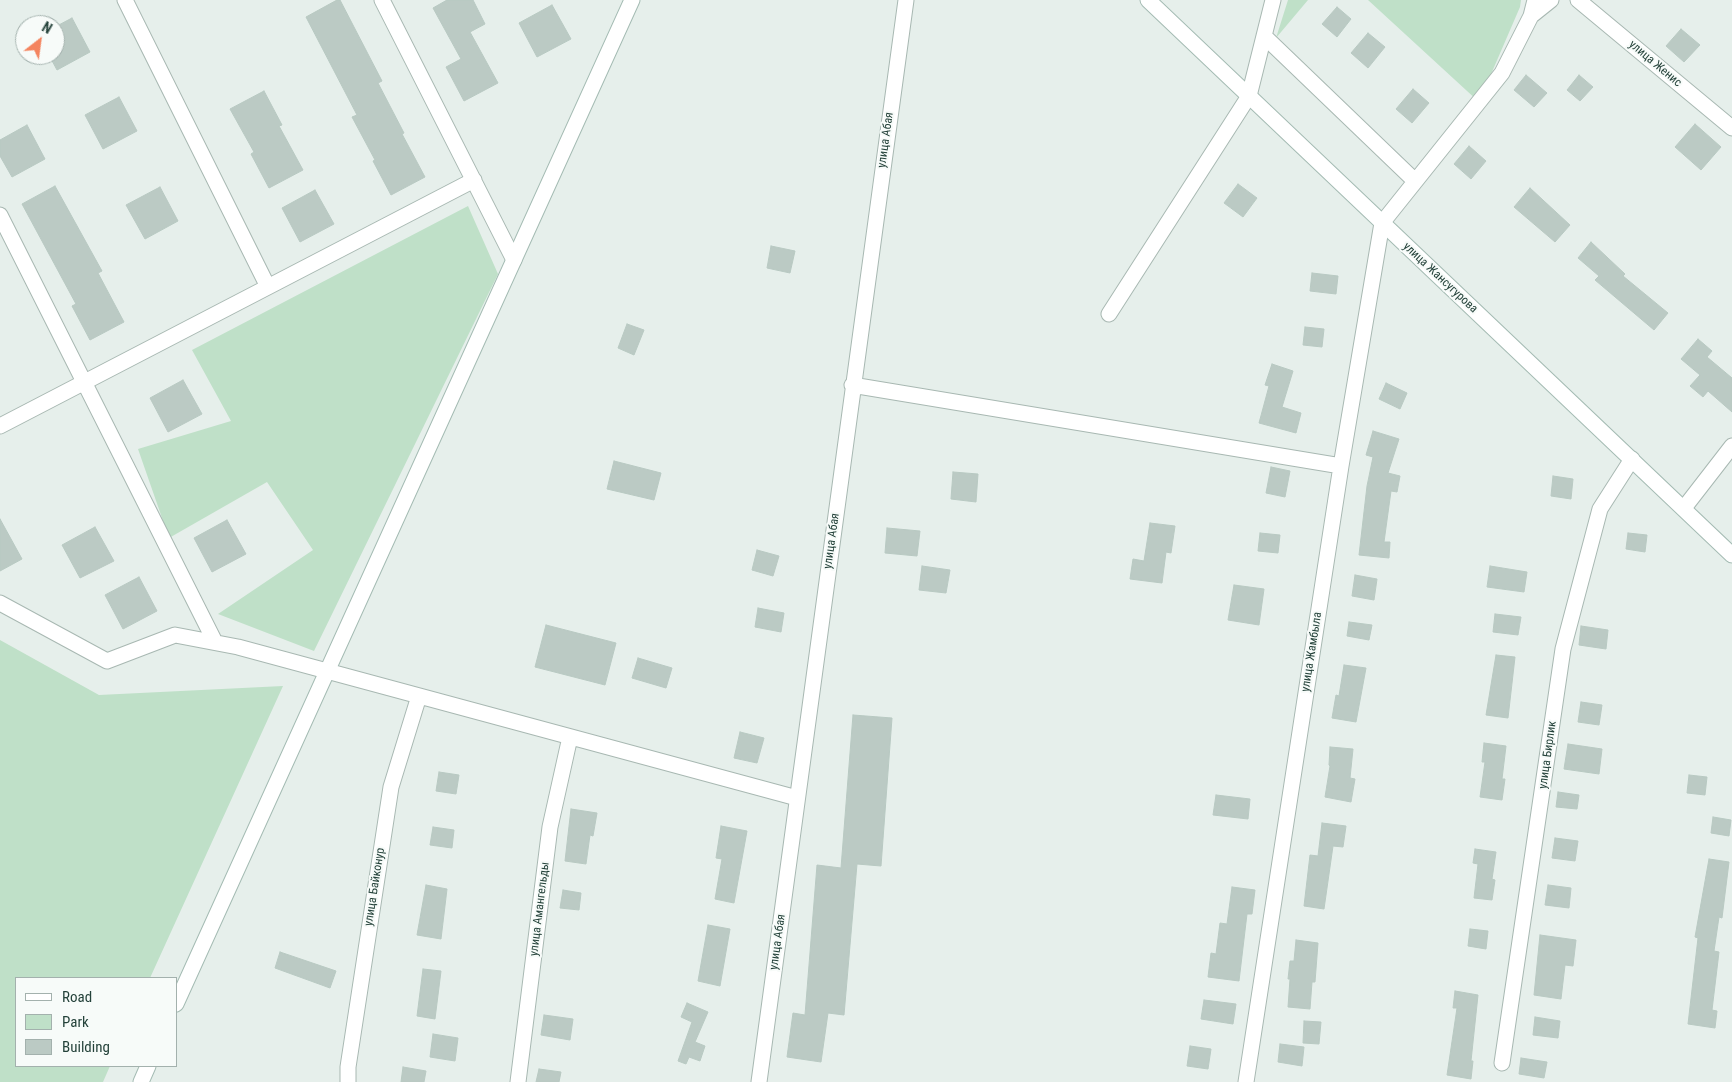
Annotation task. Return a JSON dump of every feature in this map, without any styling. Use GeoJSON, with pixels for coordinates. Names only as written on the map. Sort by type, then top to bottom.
{"type":"FeatureCollection","features":[{"type":"Feature","properties":{"kind":"street"},"geometry":{"type":"LineString","coordinates":[[125,0],[268,287]]}},
{"type":"Feature","properties":{"kind":"street"},"geometry":{"type":"LineString","coordinates":[[382,0],[514,260]]}},
{"type":"Feature","properties":{"kind":"street"},"geometry":{"type":"LineString","coordinates":[[178,1000],[632,0]]}},
{"type":"Feature","properties":{"kind":"street","name":"улица Абая"},"geometry":{"type":"LineString","coordinates":[[759,1082],[852,385],[906,0]]}},
{"type":"Feature","properties":{"kind":"street","name":"улица Жансугурова"},"geometry":{"type":"LineString","coordinates":[[1148,0],[1732,554]]}},
{"type":"Feature","properties":{"kind":"street"},"geometry":{"type":"LineString","coordinates":[[1109,314],[1249,96],[1273,0]]}},
{"type":"Feature","properties":{"kind":"street"},"geometry":{"type":"LineString","coordinates":[[1382,223],[1502,73],[1532,16],[1534,0]]}},
{"type":"Feature","properties":{"kind":"street"},"geometry":{"type":"LineString","coordinates":[[1532,16],[1552,0]]}},
{"type":"Feature","properties":{"kind":"street","name":"улица Женис"},"geometry":{"type":"LineString","coordinates":[[1578,0],[1732,128]]}},
{"type":"Feature","properties":{"kind":"street"},"geometry":{"type":"LineString","coordinates":[[1264,36],[1415,181]]}},
{"type":"Feature","properties":{"kind":"street"},"geometry":{"type":"LineString","coordinates":[[0,426],[474,180]]}},
{"type":"Feature","properties":{"kind":"street"},"geometry":{"type":"LineString","coordinates":[[0,215],[215,642]]}},
{"type":"Feature","properties":{"kind":"street","name":"улица Жамбыла"},"geometry":{"type":"LineString","coordinates":[[1246,1082],[1341,466],[1382,223]]}},
{"type":"Feature","properties":{"kind":"street"},"geometry":{"type":"LineString","coordinates":[[852,385],[1341,466]]}},
{"type":"Feature","properties":{"kind":"street"},"geometry":{"type":"LineString","coordinates":[[1684,508],[1732,446]]}},
{"type":"Feature","properties":{"kind":"street","name":"улица Бирлик"},"geometry":{"type":"LineString","coordinates":[[1502,1063],[1563,649],[1600,509],[1632,459]]}},
{"type":"Feature","properties":{"kind":"street"},"geometry":{"type":"LineString","coordinates":[[0,603],[107,661],[175,635],[215,642],[797,798]]}},
{"type":"Feature","properties":{"kind":"street","name":"улица Байконур"},"geometry":{"type":"LineString","coordinates":[[348,1082],[348,1067],[391,787],[418,696]]}},
{"type":"Feature","properties":{"kind":"street","name":"улица Амангельды"},"geometry":{"type":"LineString","coordinates":[[518,1082],[550,827],[570,737]]}},
{"type":"Feature","properties":{"kind":"street"},"geometry":{"type":"LineString","coordinates":[[141,1082],[148,1067]]}},
{"type":"Feature","properties":{"kind":"green space"},"geometry":{"type":"Polygon","coordinates":[[[1288,0],[1308,0],[1276,38],[1288,0]]]}},
{"type":"Feature","properties":{"kind":"green space"},"geometry":{"type":"Polygon","coordinates":[[[1368,0],[1521,0],[1520,7],[1479,102],[1368,0]]]}},
{"type":"Feature","properties":{"kind":"green space"},"geometry":{"type":"Polygon","coordinates":[[[468,206],[498,274],[314,651],[218,614],[313,550],[267,482],[169,538],[138,449],[231,421],[192,350],[468,206]]]}},
{"type":"Feature","properties":{"kind":"green space"},"geometry":{"type":"Polygon","coordinates":[[[0,640],[99,695],[283,686],[150,977],[15,977],[15,1067],[110,1067],[103,1082],[0,1082],[0,640]]]}},
{"type":"Feature","properties":{"kind":"building"},"geometry":{"type":"Polygon","coordinates":[[[340,0],[382,81],[378,83],[425,177],[391,195],[352,117],[357,115],[306,17],[340,0]]]}},
{"type":"Feature","properties":{"kind":"building"},"geometry":{"type":"Polygon","coordinates":[[[447,0],[473,0],[485,24],[470,32],[498,83],[464,101],[446,67],[461,59],[433,8],[447,0]]]}},
{"type":"Feature","properties":{"kind":"building"},"geometry":{"type":"Polygon","coordinates":[[[552,5],[571,39],[537,57],[519,23],[552,5]]]}},
{"type":"Feature","properties":{"kind":"building"},"geometry":{"type":"Polygon","coordinates":[[[1337,7],[1351,19],[1337,37],[1322,24],[1337,7]]]}},
{"type":"Feature","properties":{"kind":"building"},"geometry":{"type":"Polygon","coordinates":[[[72,18],[90,52],[57,70],[54,65],[65,65],[65,22],[72,18]]]}},
{"type":"Feature","properties":{"kind":"building"},"geometry":{"type":"Polygon","coordinates":[[[1681,29],[1700,45],[1684,62],[1666,46],[1681,29]]]}},
{"type":"Feature","properties":{"kind":"building"},"geometry":{"type":"Polygon","coordinates":[[[1368,33],[1385,47],[1368,68],[1351,53],[1368,33]]]}},
{"type":"Feature","properties":{"kind":"building"},"geometry":{"type":"Polygon","coordinates":[[[1526,75],[1547,93],[1534,107],[1514,90],[1526,75]]]}},
{"type":"Feature","properties":{"kind":"building"},"geometry":{"type":"Polygon","coordinates":[[[1579,75],[1593,87],[1580,101],[1567,90],[1579,75]]]}},
{"type":"Feature","properties":{"kind":"building"},"geometry":{"type":"Polygon","coordinates":[[[1413,89],[1429,103],[1412,123],[1396,109],[1413,89]]]}},
{"type":"Feature","properties":{"kind":"building"},"geometry":{"type":"Polygon","coordinates":[[[264,91],[282,125],[279,126],[303,170],[269,188],[251,154],[254,152],[230,109],[264,91]]]}},
{"type":"Feature","properties":{"kind":"building"},"geometry":{"type":"Polygon","coordinates":[[[119,97],[137,131],[103,149],[85,115],[119,97]]]}},
{"type":"Feature","properties":{"kind":"building"},"geometry":{"type":"Polygon","coordinates":[[[1695,124],[1721,147],[1701,170],[1675,147],[1695,124]]]}},
{"type":"Feature","properties":{"kind":"building"},"geometry":{"type":"Polygon","coordinates":[[[27,125],[45,159],[12,177],[0,156],[0,140],[27,125]]]}},
{"type":"Feature","properties":{"kind":"building"},"geometry":{"type":"Polygon","coordinates":[[[1469,146],[1486,161],[1471,179],[1454,164],[1469,146]]]}},
{"type":"Feature","properties":{"kind":"building"},"geometry":{"type":"Polygon","coordinates":[[[1238,184],[1257,198],[1243,217],[1224,203],[1238,184]]]}},
{"type":"Feature","properties":{"kind":"building"},"geometry":{"type":"Polygon","coordinates":[[[55,186],[102,271],[98,273],[124,322],[90,340],[72,306],[76,304],[22,204],[55,186]]]}},
{"type":"Feature","properties":{"kind":"building"},"geometry":{"type":"Polygon","coordinates":[[[160,187],[178,221],[145,239],[126,205],[160,187]]]}},
{"type":"Feature","properties":{"kind":"building"},"geometry":{"type":"Polygon","coordinates":[[[1530,188],[1570,225],[1555,242],[1514,207],[1530,188]]]}},
{"type":"Feature","properties":{"kind":"building"},"geometry":{"type":"Polygon","coordinates":[[[315,190],[334,224],[300,242],[282,208],[315,190]]]}},
{"type":"Feature","properties":{"kind":"building"},"geometry":{"type":"Polygon","coordinates":[[[1591,242],[1625,274],[1623,276],[1668,313],[1654,330],[1595,280],[1599,276],[1578,258],[1591,242]]]}},
{"type":"Feature","properties":{"kind":"building"},"geometry":{"type":"Polygon","coordinates":[[[771,246],[795,251],[790,273],[767,268],[771,246]]]}},
{"type":"Feature","properties":{"kind":"building"},"geometry":{"type":"Polygon","coordinates":[[[1312,273],[1338,276],[1336,294],[1310,291],[1312,273]]]}},
{"type":"Feature","properties":{"kind":"building"},"geometry":{"type":"Polygon","coordinates":[[[627,324],[644,330],[634,355],[618,348],[627,324]]]}},
{"type":"Feature","properties":{"kind":"building"},"geometry":{"type":"Polygon","coordinates":[[[1305,327],[1324,329],[1322,347],[1303,345],[1305,327]]]}},
{"type":"Feature","properties":{"kind":"building"},"geometry":{"type":"Polygon","coordinates":[[[1698,339],[1712,351],[1707,357],[1732,378],[1732,412],[1708,391],[1703,397],[1690,386],[1700,375],[1681,359],[1698,339]]]}},
{"type":"Feature","properties":{"kind":"building"},"geometry":{"type":"Polygon","coordinates":[[[1272,364],[1293,371],[1282,407],[1301,413],[1296,433],[1259,423],[1269,386],[1265,385],[1272,364]]]}},
{"type":"Feature","properties":{"kind":"building"},"geometry":{"type":"Polygon","coordinates":[[[183,380],[202,414],[168,432],[150,398],[183,380]]]}},
{"type":"Feature","properties":{"kind":"building"},"geometry":{"type":"Polygon","coordinates":[[[1386,383],[1407,393],[1400,409],[1379,399],[1386,383]]]}},
{"type":"Feature","properties":{"kind":"building"},"geometry":{"type":"Polygon","coordinates":[[[1373,431],[1399,439],[1388,473],[1400,476],[1397,492],[1391,491],[1384,542],[1390,542],[1389,558],[1359,555],[1367,486],[1373,457],[1366,455],[1373,431]]]}},
{"type":"Feature","properties":{"kind":"building"},"geometry":{"type":"Polygon","coordinates":[[[614,461],[661,473],[654,500],[607,489],[614,461]]]}},
{"type":"Feature","properties":{"kind":"building"},"geometry":{"type":"Polygon","coordinates":[[[1271,467],[1290,471],[1285,497],[1266,493],[1271,467]]]}},
{"type":"Feature","properties":{"kind":"building"},"geometry":{"type":"Polygon","coordinates":[[[953,472],[978,474],[976,502],[951,499],[953,472]]]}},
{"type":"Feature","properties":{"kind":"building"},"geometry":{"type":"Polygon","coordinates":[[[1553,476],[1573,479],[1571,499],[1551,496],[1553,476]]]}},
{"type":"Feature","properties":{"kind":"building"},"geometry":{"type":"Polygon","coordinates":[[[0,519],[22,559],[0,571],[0,519]]]}},
{"type":"Feature","properties":{"kind":"building"},"geometry":{"type":"Polygon","coordinates":[[[227,520],[246,554],[212,572],[194,538],[227,520]]]}},
{"type":"Feature","properties":{"kind":"building"},"geometry":{"type":"Polygon","coordinates":[[[1150,523],[1175,526],[1171,553],[1166,552],[1162,583],[1130,579],[1133,559],[1144,561],[1150,523]]]}},
{"type":"Feature","properties":{"kind":"building"},"geometry":{"type":"Polygon","coordinates":[[[95,527],[114,561],[80,578],[62,545],[95,527]]]}},
{"type":"Feature","properties":{"kind":"building"},"geometry":{"type":"Polygon","coordinates":[[[887,528],[920,531],[917,556],[885,553],[887,528]]]}},
{"type":"Feature","properties":{"kind":"building"},"geometry":{"type":"Polygon","coordinates":[[[1260,533],[1280,535],[1278,553],[1258,551],[1260,533]]]}},
{"type":"Feature","properties":{"kind":"building"},"geometry":{"type":"Polygon","coordinates":[[[1628,533],[1647,535],[1645,552],[1626,549],[1628,533]]]}},
{"type":"Feature","properties":{"kind":"building"},"geometry":{"type":"Polygon","coordinates":[[[757,550],[779,556],[773,576],[752,570],[757,550]]]}},
{"type":"Feature","properties":{"kind":"building"},"geometry":{"type":"Polygon","coordinates":[[[922,566],[950,570],[946,593],[919,590],[922,566]]]}},
{"type":"Feature","properties":{"kind":"building"},"geometry":{"type":"Polygon","coordinates":[[[1490,566],[1527,572],[1524,592],[1487,587],[1490,566]]]}},
{"type":"Feature","properties":{"kind":"building"},"geometry":{"type":"Polygon","coordinates":[[[1355,575],[1377,579],[1374,600],[1352,596],[1355,575]]]}},
{"type":"Feature","properties":{"kind":"building"},"geometry":{"type":"Polygon","coordinates":[[[139,577],[157,611],[123,629],[105,595],[139,577]]]}},
{"type":"Feature","properties":{"kind":"building"},"geometry":{"type":"Polygon","coordinates":[[[1234,585],[1264,589],[1259,625],[1228,620],[1234,585]]]}},
{"type":"Feature","properties":{"kind":"building"},"geometry":{"type":"Polygon","coordinates":[[[758,608],[784,613],[781,632],[755,627],[758,608]]]}},
{"type":"Feature","properties":{"kind":"building"},"geometry":{"type":"Polygon","coordinates":[[[1495,614],[1521,617],[1518,635],[1493,632],[1495,614]]]}},
{"type":"Feature","properties":{"kind":"building"},"geometry":{"type":"Polygon","coordinates":[[[1349,622],[1372,625],[1369,640],[1347,636],[1349,622]]]}},
{"type":"Feature","properties":{"kind":"building"},"geometry":{"type":"Polygon","coordinates":[[[546,625],[616,643],[605,685],[535,667],[546,625]]]}},
{"type":"Feature","properties":{"kind":"building"},"geometry":{"type":"Polygon","coordinates":[[[1581,626],[1608,630],[1606,649],[1579,645],[1581,626]]]}},
{"type":"Feature","properties":{"kind":"building"},"geometry":{"type":"Polygon","coordinates":[[[1496,655],[1515,657],[1508,718],[1486,715],[1496,655]]]}},
{"type":"Feature","properties":{"kind":"building"},"geometry":{"type":"Polygon","coordinates":[[[638,658],[672,668],[666,688],[632,678],[638,658]]]}},
{"type":"Feature","properties":{"kind":"building"},"geometry":{"type":"Polygon","coordinates":[[[1344,665],[1366,668],[1356,722],[1332,718],[1336,695],[1339,696],[1344,665]]]}},
{"type":"Feature","properties":{"kind":"building"},"geometry":{"type":"Polygon","coordinates":[[[1581,702],[1602,705],[1599,725],[1578,722],[1581,702]]]}},
{"type":"Feature","properties":{"kind":"building"},"geometry":{"type":"Polygon","coordinates":[[[853,715],[892,718],[881,866],[857,864],[844,1015],[828,1013],[821,1062],[787,1057],[793,1013],[805,1015],[817,865],[841,868],[853,715]]]}},
{"type":"Feature","properties":{"kind":"building"},"geometry":{"type":"Polygon","coordinates":[[[740,732],[764,738],[757,763],[734,758],[740,732]]]}},
{"type":"Feature","properties":{"kind":"building"},"geometry":{"type":"Polygon","coordinates":[[[1484,743],[1506,746],[1502,779],[1505,779],[1502,800],[1480,797],[1485,762],[1482,762],[1484,743]]]}},
{"type":"Feature","properties":{"kind":"building"},"geometry":{"type":"Polygon","coordinates":[[[1568,744],[1602,749],[1599,774],[1564,769],[1568,744]]]}},
{"type":"Feature","properties":{"kind":"building"},"geometry":{"type":"Polygon","coordinates":[[[1330,747],[1353,749],[1350,778],[1355,779],[1351,802],[1325,797],[1330,766],[1330,747]]]}},
{"type":"Feature","properties":{"kind":"building"},"geometry":{"type":"Polygon","coordinates":[[[439,772],[459,775],[456,794],[436,791],[439,772]]]}},
{"type":"Feature","properties":{"kind":"building"},"geometry":{"type":"Polygon","coordinates":[[[1689,775],[1707,777],[1705,795],[1687,793],[1689,775]]]}},
{"type":"Feature","properties":{"kind":"building"},"geometry":{"type":"Polygon","coordinates":[[[1558,792],[1579,795],[1577,809],[1556,807],[1558,792]]]}},
{"type":"Feature","properties":{"kind":"building"},"geometry":{"type":"Polygon","coordinates":[[[1216,795],[1250,799],[1248,819],[1213,815],[1216,795]]]}},
{"type":"Feature","properties":{"kind":"building"},"geometry":{"type":"Polygon","coordinates":[[[571,809],[597,813],[593,836],[590,835],[586,864],[565,861],[571,809]]]}},
{"type":"Feature","properties":{"kind":"building"},"geometry":{"type":"Polygon","coordinates":[[[1713,817],[1731,820],[1729,836],[1711,833],[1713,817]]]}},
{"type":"Feature","properties":{"kind":"building"},"geometry":{"type":"Polygon","coordinates":[[[1322,823],[1346,826],[1343,847],[1333,846],[1324,909],[1304,906],[1310,855],[1318,856],[1322,823]]]}},
{"type":"Feature","properties":{"kind":"building"},"geometry":{"type":"Polygon","coordinates":[[[721,826],[747,831],[734,903],[715,899],[722,859],[716,858],[721,826]]]}},
{"type":"Feature","properties":{"kind":"building"},"geometry":{"type":"Polygon","coordinates":[[[433,827],[454,830],[452,848],[430,845],[433,827]]]}},
{"type":"Feature","properties":{"kind":"building"},"geometry":{"type":"Polygon","coordinates":[[[1555,838],[1578,841],[1575,861],[1552,858],[1555,838]]]}},
{"type":"Feature","properties":{"kind":"building"},"geometry":{"type":"Polygon","coordinates":[[[1475,849],[1496,852],[1492,879],[1495,880],[1492,900],[1474,898],[1478,864],[1473,863],[1475,849]]]}},
{"type":"Feature","properties":{"kind":"building"},"geometry":{"type":"Polygon","coordinates":[[[1709,859],[1729,862],[1722,918],[1719,917],[1714,951],[1719,952],[1712,1010],[1717,1011],[1715,1028],[1688,1024],[1698,938],[1695,937],[1709,859]]]}},
{"type":"Feature","properties":{"kind":"building"},"geometry":{"type":"Polygon","coordinates":[[[426,885],[447,889],[441,939],[417,935],[426,885]]]}},
{"type":"Feature","properties":{"kind":"building"},"geometry":{"type":"Polygon","coordinates":[[[1548,885],[1571,888],[1569,908],[1545,905],[1548,885]]]}},
{"type":"Feature","properties":{"kind":"building"},"geometry":{"type":"Polygon","coordinates":[[[1232,887],[1255,890],[1252,914],[1247,914],[1239,981],[1208,977],[1211,953],[1216,954],[1220,923],[1227,924],[1232,887]]]}},
{"type":"Feature","properties":{"kind":"building"},"geometry":{"type":"Polygon","coordinates":[[[563,890],[581,893],[579,910],[560,908],[563,890]]]}},
{"type":"Feature","properties":{"kind":"building"},"geometry":{"type":"Polygon","coordinates":[[[708,925],[730,929],[720,986],[698,981],[708,925]]]}},
{"type":"Feature","properties":{"kind":"building"},"geometry":{"type":"Polygon","coordinates":[[[1470,929],[1488,931],[1486,949],[1468,946],[1470,929]]]}},
{"type":"Feature","properties":{"kind":"building"},"geometry":{"type":"Polygon","coordinates":[[[1540,935],[1576,940],[1573,966],[1565,965],[1561,999],[1534,995],[1540,935]]]}},
{"type":"Feature","properties":{"kind":"building"},"geometry":{"type":"Polygon","coordinates":[[[1296,940],[1318,943],[1315,982],[1312,982],[1310,1009],[1288,1007],[1290,961],[1294,961],[1296,940]]]}},
{"type":"Feature","properties":{"kind":"building"},"geometry":{"type":"Polygon","coordinates":[[[280,952],[336,971],[330,988],[275,968],[280,952]]]}},
{"type":"Feature","properties":{"kind":"building"},"geometry":{"type":"Polygon","coordinates":[[[423,969],[441,971],[435,1019],[417,1016],[423,969]]]}},
{"type":"Feature","properties":{"kind":"building"},"geometry":{"type":"Polygon","coordinates":[[[1455,991],[1478,995],[1471,1079],[1447,1075],[1457,1008],[1453,1008],[1455,991]]]}},
{"type":"Feature","properties":{"kind":"building"},"geometry":{"type":"Polygon","coordinates":[[[1204,1000],[1236,1004],[1233,1024],[1201,1019],[1204,1000]]]}},
{"type":"Feature","properties":{"kind":"building"},"geometry":{"type":"Polygon","coordinates":[[[687,1003],[708,1012],[695,1042],[705,1046],[700,1061],[689,1057],[686,1064],[678,1061],[692,1022],[681,1017],[687,1003]]]}},
{"type":"Feature","properties":{"kind":"building"},"geometry":{"type":"Polygon","coordinates":[[[544,1015],[573,1019],[570,1040],[541,1035],[544,1015]]]}},
{"type":"Feature","properties":{"kind":"building"},"geometry":{"type":"Polygon","coordinates":[[[1535,1017],[1560,1021],[1558,1038],[1533,1035],[1535,1017]]]}},
{"type":"Feature","properties":{"kind":"building"},"geometry":{"type":"Polygon","coordinates":[[[1304,1021],[1321,1022],[1319,1044],[1303,1043],[1304,1021]]]}},
{"type":"Feature","properties":{"kind":"building"},"geometry":{"type":"Polygon","coordinates":[[[433,1034],[458,1038],[455,1061],[430,1057],[433,1034]]]}},
{"type":"Feature","properties":{"kind":"building"},"geometry":{"type":"Polygon","coordinates":[[[1280,1044],[1304,1047],[1302,1066],[1278,1062],[1280,1044]]]}},
{"type":"Feature","properties":{"kind":"building"},"geometry":{"type":"Polygon","coordinates":[[[1190,1046],[1211,1049],[1208,1069],[1187,1066],[1190,1046]]]}},
{"type":"Feature","properties":{"kind":"building"},"geometry":{"type":"Polygon","coordinates":[[[1521,1058],[1547,1062],[1544,1078],[1519,1074],[1521,1058]]]}},
{"type":"Feature","properties":{"kind":"building"},"geometry":{"type":"Polygon","coordinates":[[[403,1067],[426,1071],[424,1082],[401,1082],[403,1067]]]}},
{"type":"Feature","properties":{"kind":"building"},"geometry":{"type":"Polygon","coordinates":[[[539,1069],[561,1072],[559,1082],[536,1082],[539,1069]]]}}]}
